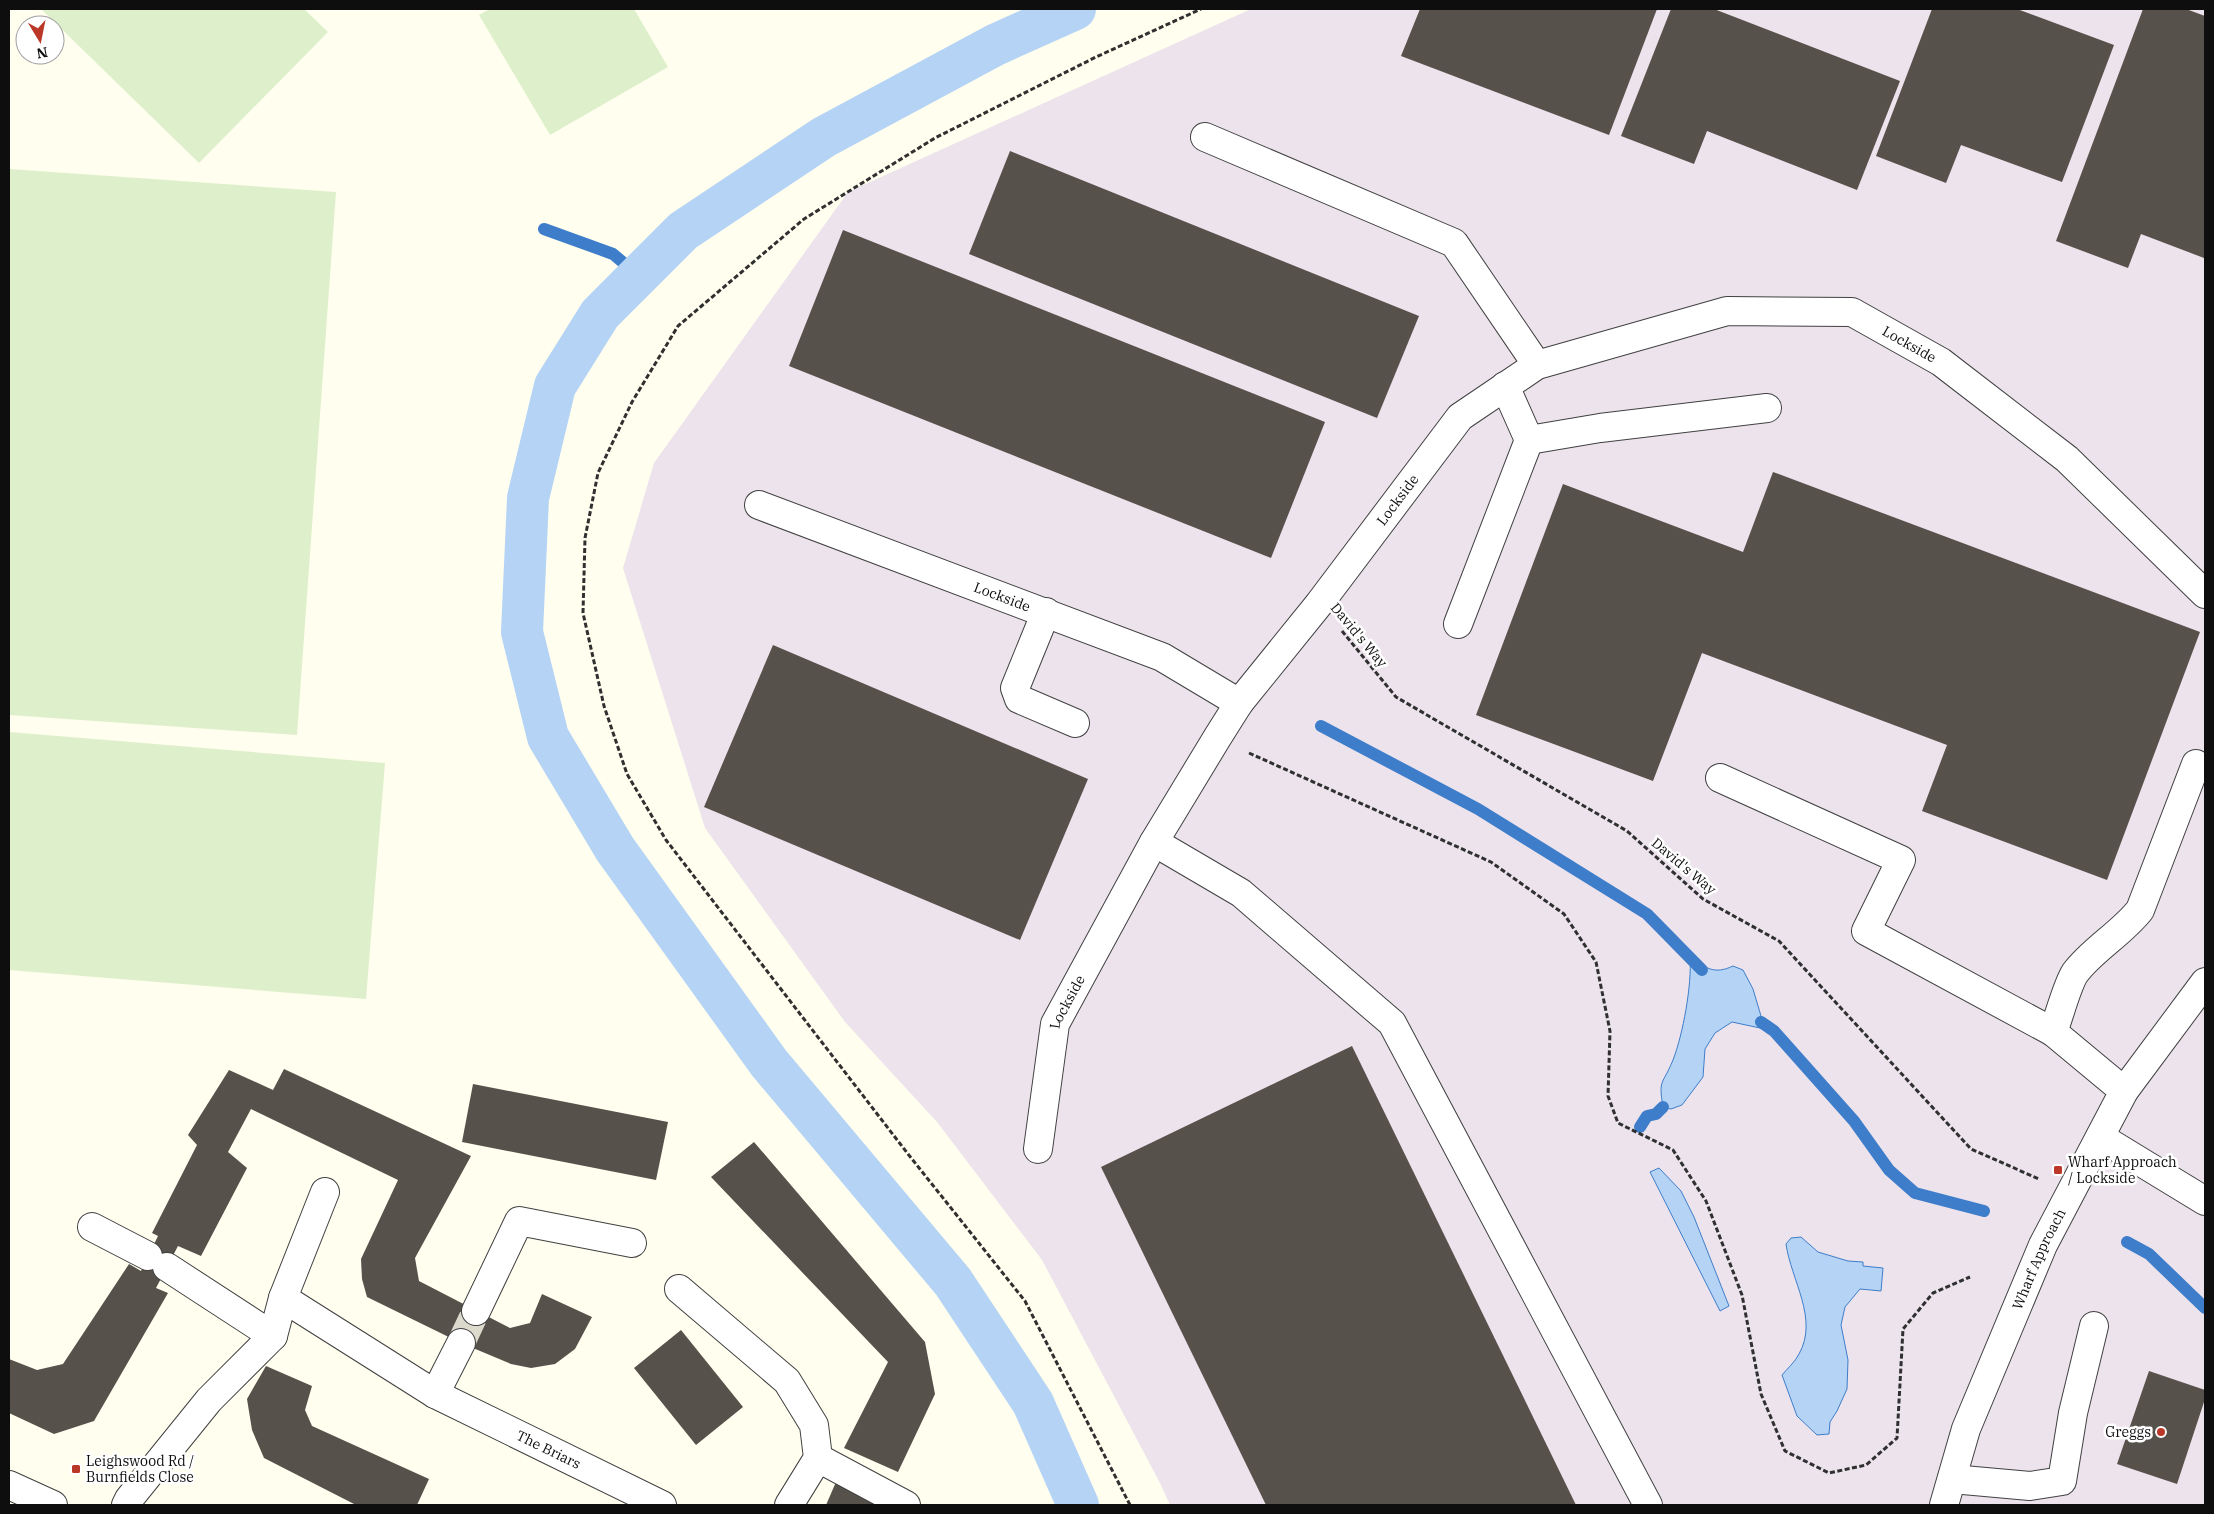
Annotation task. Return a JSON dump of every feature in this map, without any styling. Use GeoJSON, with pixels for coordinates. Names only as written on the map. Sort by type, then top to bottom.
{"type":"FeatureCollection","features":[{"type":"Feature","properties":{"kind":"street"},"geometry":{"type":"LineString","coordinates":[[1205,137],[1454,243],[1537,364]]}},
{"type":"Feature","properties":{"kind":"street","name":"Lockside"},"geometry":{"type":"LineString","coordinates":[[1038,1149],[1055,1024],[1154,842],[1216,738],[1239,704],[1319,604],[1460,417],[1537,364],[1727,311],[1852,312],[1942,362],[2067,459],[2205,594]]}},
{"type":"Feature","properties":{"kind":"street"},"geometry":{"type":"LineString","coordinates":[[1458,624],[1529,440],[1505,386]]}},
{"type":"Feature","properties":{"kind":"street"},"geometry":{"type":"LineString","coordinates":[[1529,440],[1600,428],[1767,408]]}},
{"type":"Feature","properties":{"kind":"street","name":"Lockside"},"geometry":{"type":"LineString","coordinates":[[759,505],[1162,657],[1239,704]]}},
{"type":"Feature","properties":{"kind":"street"},"geometry":{"type":"LineString","coordinates":[[1046,612],[1015,688],[1019,699],[1074,723]]}},
{"type":"Feature","properties":{"kind":"street"},"geometry":{"type":"LineString","coordinates":[[2053,1032],[2074,974],[2130,924],[2140,910],[2196,764]]}},
{"type":"Feature","properties":{"kind":"street"},"geometry":{"type":"LineString","coordinates":[[1720,778],[1901,860],[1866,931],[2053,1032],[2124,1091]]}},
{"type":"Feature","properties":{"kind":"street"},"geometry":{"type":"LineString","coordinates":[[1154,842],[1241,893],[1392,1022],[1648,1505]]}},
{"type":"Feature","properties":{"kind":"street","name":"Wharf Approach"},"geometry":{"type":"LineString","coordinates":[[1944,1505],[1966,1429],[2043,1245],[2124,1091],[2205,982]]}},
{"type":"Feature","properties":{"kind":"street"},"geometry":{"type":"LineString","coordinates":[[2100,1137],[2205,1201]]}},
{"type":"Feature","properties":{"kind":"street"},"geometry":{"type":"LineString","coordinates":[[126,1505],[209,1400],[273,1336],[283,1298],[325,1192]]}},
{"type":"Feature","properties":{"kind":"street"},"geometry":{"type":"LineString","coordinates":[[476,1311],[519,1221],[632,1243]]}},
{"type":"Feature","properties":{"kind":"street"},"geometry":{"type":"LineString","coordinates":[[92,1228],[158,1262],[273,1336]]}},
{"type":"Feature","properties":{"kind":"street"},"geometry":{"type":"LineString","coordinates":[[679,1289],[787,1380],[814,1425],[818,1458],[789,1505]]}},
{"type":"Feature","properties":{"kind":"street","name":"The Briars"},"geometry":{"type":"LineString","coordinates":[[283,1298],[435,1394],[662,1505]]}},
{"type":"Feature","properties":{"kind":"street"},"geometry":{"type":"LineString","coordinates":[[1952,1479],[2030,1486],[2062,1481],[2073,1413],[2094,1326]]}},
{"type":"Feature","properties":{"kind":"street"},"geometry":{"type":"LineString","coordinates":[[435,1394],[461,1342]]}},
{"type":"Feature","properties":{"kind":"street"},"geometry":{"type":"LineString","coordinates":[[818,1458],[906,1505]]}},
{"type":"Feature","properties":{"kind":"street"},"geometry":{"type":"LineString","coordinates":[[9,1485],[53,1505]]}},
{"type":"Feature","properties":{"kind":"path"},"geometry":{"type":"LineString","coordinates":[[1130,1505],[1026,1300],[908,1154],[666,840],[628,774],[604,706],[583,613],[585,538],[598,473],[632,402],[678,326],[804,219],[935,138],[1096,57],[1201,9]]}},
{"type":"Feature","properties":{"kind":"path","name":"David's Way"},"geometry":{"type":"LineString","coordinates":[[1319,604],[1396,697],[1627,831],[1702,899],[1779,941],[1971,1149],[2070,1193]]}},
{"type":"Feature","properties":{"kind":"path"},"geometry":{"type":"LineString","coordinates":[[1216,738],[1491,862],[1564,914],[1596,962],[1610,1031],[1608,1096],[1618,1123],[1673,1150],[1706,1201],[1742,1296],[1762,1394],[1786,1451],[1829,1473],[1866,1465],[1897,1438],[1903,1329],[1933,1293],[1970,1277]]}},
{"type":"Feature","properties":{"kind":"shaded area"},"geometry":{"type":"Polygon","coordinates":[[[1251,9],[2205,9],[2205,1505],[1170,1505],[1042,1260],[937,1122],[845,1022],[705,828],[623,568],[654,463],[848,192],[1251,9]]]}},
{"type":"Feature","properties":{"kind":"green space"},"geometry":{"type":"Polygon","coordinates":[[[41,9],[304,9],[328,32],[199,163],[65,32],[65,15],[47,15],[41,9]]]}},
{"type":"Feature","properties":{"kind":"green space"},"geometry":{"type":"Polygon","coordinates":[[[490,9],[634,9],[668,67],[550,135],[479,15],[490,9]]]}},
{"type":"Feature","properties":{"kind":"green space"},"geometry":{"type":"Polygon","coordinates":[[[9,169],[336,192],[297,735],[9,715],[9,169]]]}},
{"type":"Feature","properties":{"kind":"green space"},"geometry":{"type":"Polygon","coordinates":[[[9,732],[385,763],[366,999],[9,970],[9,732]]]}},
{"type":"Feature","properties":{"kind":"water"},"geometry":{"type":"Polygon","coordinates":[[[1690,957],[1710,969],[1721,970],[1733,966],[1743,970],[1753,989],[1761,1016],[1774,1031],[1732,1022],[1715,1033],[1705,1049],[1703,1077],[1682,1105],[1671,1109],[1663,1107],[1661,1086],[1677,1049],[1683,1023],[1690,981],[1690,957]]]}},
{"type":"Feature","properties":{"kind":"water"},"geometry":{"type":"Polygon","coordinates":[[[1659,1168],[1681,1191],[1694,1217],[1729,1306],[1720,1311],[1650,1172],[1659,1168]]]}},
{"type":"Feature","properties":{"kind":"water"},"geometry":{"type":"Polygon","coordinates":[[[1801,1237],[1818,1252],[1848,1261],[1863,1262],[1863,1266],[1883,1268],[1881,1291],[1860,1289],[1845,1307],[1841,1325],[1848,1360],[1847,1389],[1830,1422],[1829,1434],[1817,1435],[1797,1416],[1782,1375],[1797,1357],[1804,1341],[1806,1327],[1802,1299],[1786,1244],[1791,1238],[1801,1237]]]}},
{"type":"Feature","properties":{"kind":"building"},"geometry":{"type":"Polygon","coordinates":[[[1420,9],[1657,9],[1609,135],[1401,56],[1420,9]]]}},
{"type":"Feature","properties":{"kind":"building"},"geometry":{"type":"Polygon","coordinates":[[[1671,9],[1714,9],[1900,81],[1857,190],[1707,131],[1694,164],[1621,136],[1671,9]]]}},
{"type":"Feature","properties":{"kind":"building"},"geometry":{"type":"Polygon","coordinates":[[[1932,9],[2017,9],[2114,45],[2062,182],[1961,145],[1946,183],[1876,156],[1932,9]]]}},
{"type":"Feature","properties":{"kind":"building"},"geometry":{"type":"Polygon","coordinates":[[[2143,9],[2186,9],[2205,16],[2205,255],[2204,258],[2141,234],[2128,268],[2056,241],[2143,9]]]}},
{"type":"Feature","properties":{"kind":"building"},"geometry":{"type":"Polygon","coordinates":[[[1010,151],[1419,316],[1377,418],[969,254],[1010,151]]]}},
{"type":"Feature","properties":{"kind":"building"},"geometry":{"type":"Polygon","coordinates":[[[843,230],[1325,422],[1271,558],[789,366],[843,230]]]}},
{"type":"Feature","properties":{"kind":"building"},"geometry":{"type":"Polygon","coordinates":[[[1773,472],[2200,632],[2107,880],[1922,811],[1947,745],[1702,653],[1653,781],[1476,715],[1563,484],[1743,552],[1773,472]]]}},
{"type":"Feature","properties":{"kind":"building"},"geometry":{"type":"Polygon","coordinates":[[[773,645],[1088,779],[1020,940],[704,807],[773,645]]]}},
{"type":"Feature","properties":{"kind":"building"},"geometry":{"type":"Polygon","coordinates":[[[1352,1046],[1576,1505],[1266,1505],[1101,1167],[1352,1046]]]}},
{"type":"Feature","properties":{"kind":"building"},"geometry":{"type":"Polygon","coordinates":[[[284,1069],[471,1156],[415,1258],[419,1281],[510,1328],[530,1323],[542,1294],[592,1317],[575,1349],[555,1364],[531,1368],[511,1364],[461,1343],[367,1297],[362,1279],[361,1259],[398,1180],[251,1109],[228,1152],[247,1168],[201,1256],[178,1246],[156,1288],[168,1293],[94,1421],[54,1434],[9,1413],[9,1359],[37,1370],[63,1364],[129,1264],[141,1271],[158,1236],[152,1233],[197,1145],[188,1135],[229,1070],[273,1090],[284,1069]]]}},
{"type":"Feature","properties":{"kind":"building"},"geometry":{"type":"Polygon","coordinates":[[[473,1084],[668,1122],[656,1180],[462,1142],[473,1084]]]}},
{"type":"Feature","properties":{"kind":"building"},"geometry":{"type":"Polygon","coordinates":[[[754,1142],[925,1342],[935,1394],[898,1472],[844,1448],[888,1362],[711,1177],[754,1142]]]}},
{"type":"Feature","properties":{"kind":"building"},"geometry":{"type":"Polygon","coordinates":[[[681,1330],[743,1407],[696,1445],[634,1368],[681,1330]]]}},
{"type":"Feature","properties":{"kind":"building"},"geometry":{"type":"Polygon","coordinates":[[[266,1366],[312,1386],[305,1410],[312,1426],[429,1479],[417,1505],[356,1505],[264,1458],[252,1430],[247,1399],[266,1366]]]}},
{"type":"Feature","properties":{"kind":"building","name":"Greggs"},"geometry":{"type":"Polygon","coordinates":[[[2149,1371],[2205,1390],[2205,1399],[2177,1484],[2117,1464],[2149,1371]]]}},
{"type":"Feature","properties":{"kind":"building"},"geometry":{"type":"Polygon","coordinates":[[[836,1482],[883,1505],[826,1505],[836,1482]]]}},
{"type":"Feature","properties":{"kind":"waterway"},"geometry":{"type":"LineString","coordinates":[[1075,9],[995,45],[824,137],[683,231],[600,314],[555,386],[528,498],[522,632],[548,737],[615,849],[769,1063],[953,1282],[1033,1403],[1078,1505]]}},
{"type":"Feature","properties":{"kind":"waterway"},"geometry":{"type":"LineString","coordinates":[[544,229],[613,254],[639,276]]}},
{"type":"Feature","properties":{"kind":"waterway"},"geometry":{"type":"LineString","coordinates":[[1321,726],[1478,809],[1647,914],[1702,970]]}},
{"type":"Feature","properties":{"kind":"waterway"},"geometry":{"type":"LineString","coordinates":[[1761,1022],[1774,1031],[1854,1121],[1889,1170],[1915,1193],[1984,1211]]}},
{"type":"Feature","properties":{"kind":"waterway"},"geometry":{"type":"LineString","coordinates":[[1640,1127],[1647,1116],[1656,1114],[1663,1107]]}},
{"type":"Feature","properties":{"kind":"waterway"},"geometry":{"type":"LineString","coordinates":[[2127,1242],[2149,1254],[2205,1308]]}},
{"type":"Feature","properties":{"kind":"tunnel"},"geometry":{"type":"LineString","coordinates":[[461,1343],[476,1311]]}},
{"type":"Feature","properties":{"kind":"place","name":"Wharf Approach / Lockside"},"geometry":{"type":"Point","coordinates":[2058,1170]}},
{"type":"Feature","properties":{"kind":"place","name":"Greggs"},"geometry":{"type":"Point","coordinates":[2161,1432]}},
{"type":"Feature","properties":{"kind":"place","name":"Leighswood Rd / Burnfields Close"},"geometry":{"type":"Point","coordinates":[76,1469]}}]}
